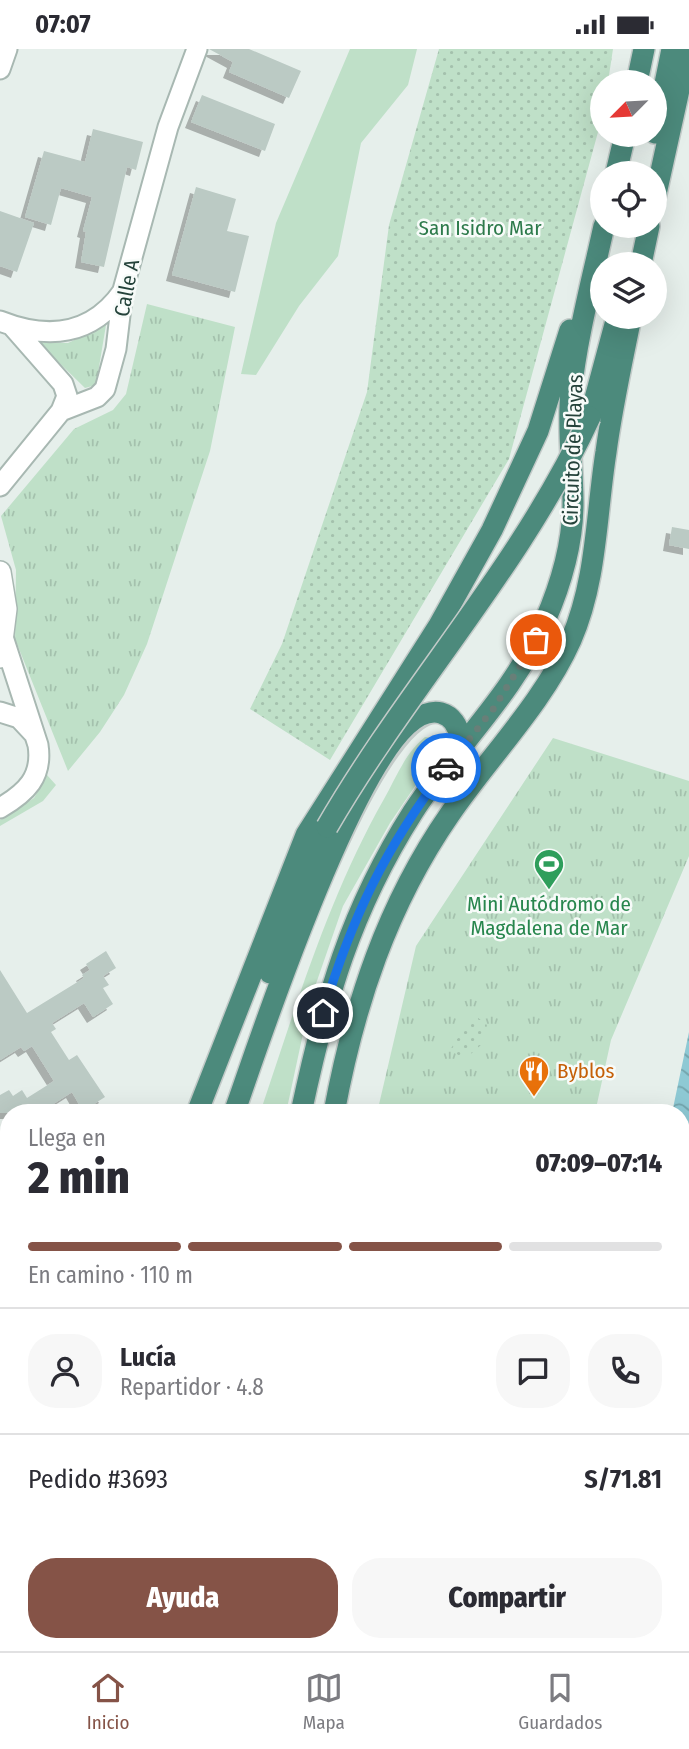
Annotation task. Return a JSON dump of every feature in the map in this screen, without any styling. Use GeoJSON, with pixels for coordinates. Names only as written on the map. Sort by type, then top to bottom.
{"type":"FeatureCollection","features":[{"type":"Feature","properties":{"kind":"highway"},"geometry":{"type":"LineString","coordinates":[[640,70],[644,49]]}},
{"type":"Feature","properties":{"kind":"highway"},"geometry":{"type":"LineString","coordinates":[[649,161],[672,49]]}},
{"type":"Feature","properties":{"kind":"highway"},"geometry":{"type":"LineString","coordinates":[[663,161],[688,49]]}},
{"type":"Feature","properties":{"kind":"highway","name":"Circuito de Playas"},"geometry":{"type":"LineString","coordinates":[[303,1104],[323,1013],[358,912],[374,876],[414,810],[494,708],[527,657],[545,622],[561,576],[571,537],[573,505],[571,389],[585,308],[601,238]]}},
{"type":"Feature","properties":{"kind":"highway"},"geometry":{"type":"LineString","coordinates":[[201,1104],[306,835],[438,628],[481,550],[530,449],[570,330],[585,308]]}},
{"type":"Feature","properties":{"kind":"highway"},"geometry":{"type":"LineString","coordinates":[[222,1104],[314,853],[327,827],[515,548],[560,475],[590,417],[614,329]]}},
{"type":"Feature","properties":{"kind":"highway","name":"Circuito de Playas"},"geometry":{"type":"LineString","coordinates":[[336,1104],[366,982],[397,901],[444,823],[553,673],[571,641],[592,568],[605,454],[629,329]]}},
{"type":"Feature","properties":{"kind":"highway"},"geometry":{"type":"LineString","coordinates":[[237,1104],[323,869],[379,765],[409,726],[429,713],[444,714],[453,720],[459,735],[458,753]]}},
{"type":"Feature","properties":{"kind":"street"},"geometry":{"type":"LineString","coordinates":[[0,69],[7,49]]}},
{"type":"Feature","properties":{"kind":"street","name":"Calle A"},"geometry":{"type":"LineString","coordinates":[[0,486],[61,411],[97,397],[106,389],[116,349],[123,290],[168,127],[197,49]]}},
{"type":"Feature","properties":{"kind":"street"},"geometry":{"type":"LineString","coordinates":[[6,324],[38,333],[60,333],[98,317],[111,307],[123,290]]}},
{"type":"Feature","properties":{"kind":"street"},"geometry":{"type":"LineString","coordinates":[[6,324],[63,384],[67,396],[61,411]]}},
{"type":"Feature","properties":{"kind":"street"},"geometry":{"type":"LineString","coordinates":[[0,572],[6,608],[2,648],[34,734],[40,760],[35,778],[24,793],[0,808]]}},
{"type":"Feature","properties":{"kind":"street"},"geometry":{"type":"LineString","coordinates":[[0,712],[19,718],[34,734]]}},
{"type":"Feature","properties":{"kind":"green space"},"geometry":{"type":"Polygon","coordinates":[[[350,49],[417,49],[408,85],[361,143],[338,256],[299,306],[256,375],[241,374],[276,223],[350,49]]]}},
{"type":"Feature","properties":{"kind":"green space","name":"San Isidro Mar"},"geometry":{"type":"Polygon","coordinates":[[[439,49],[613,49],[610,70],[590,70],[590,147],[594,147],[509,459],[330,760],[250,709],[282,644],[367,392],[389,225],[439,49]]]}},
{"type":"Feature","properties":{"kind":"green space"},"geometry":{"type":"Polygon","coordinates":[[[147,304],[235,327],[210,451],[147,644],[124,695],[100,732],[68,771],[15,639],[16,570],[1,516],[74,429],[113,410],[126,394],[147,304]]]}},
{"type":"Feature","properties":{"kind":"green space"},"geometry":{"type":"Polygon","coordinates":[[[106,325],[96,385],[85,388],[38,342],[68,343],[106,325]]]}},
{"type":"Feature","properties":{"kind":"green space"},"geometry":{"type":"Polygon","coordinates":[[[425,737],[436,738],[440,747],[390,823],[343,906],[310,1001],[288,1104],[263,1104],[314,953],[346,875],[402,766],[425,737]]]}},
{"type":"Feature","properties":{"kind":"green space"},"geometry":{"type":"Polygon","coordinates":[[[553,738],[689,781],[689,856],[611,1040],[597,1104],[379,1104],[416,946],[553,738]]]}},
{"type":"Feature","properties":{"kind":"green space"},"geometry":{"type":"Polygon","coordinates":[[[47,775],[56,785],[43,801],[0,826],[0,820],[34,798],[47,775]]]}},
{"type":"Feature","properties":{"kind":"green space"},"geometry":{"type":"Polygon","coordinates":[[[477,1017],[487,1025],[481,1045],[465,1059],[450,1050],[461,1033],[477,1017]]]}},
{"type":"Feature","properties":{"kind":"water"},"geometry":{"type":"Polygon","coordinates":[[[689,1032],[689,1104],[674,1104],[689,1032]]]}},
{"type":"Feature","properties":{"kind":"building"},"geometry":{"type":"Polygon","coordinates":[[[209,49],[249,49],[301,71],[289,98],[229,72],[233,62],[209,49]]]}},
{"type":"Feature","properties":{"kind":"building"},"geometry":{"type":"Polygon","coordinates":[[[202,95],[275,124],[265,151],[191,122],[202,95]]]}},
{"type":"Feature","properties":{"kind":"building"},"geometry":{"type":"Polygon","coordinates":[[[93,129],[143,142],[136,170],[127,167],[104,267],[81,262],[86,232],[83,231],[92,197],[61,188],[51,225],[25,217],[44,151],[85,162],[93,129]]]}},
{"type":"Feature","properties":{"kind":"building"},"geometry":{"type":"Polygon","coordinates":[[[196,187],[236,199],[227,231],[249,236],[235,292],[172,275],[196,187]]]}},
{"type":"Feature","properties":{"kind":"building"},"geometry":{"type":"Polygon","coordinates":[[[0,211],[34,223],[17,272],[0,266],[0,211]]]}},
{"type":"Feature","properties":{"kind":"building"},"geometry":{"type":"Polygon","coordinates":[[[672,527],[689,530],[689,549],[669,545],[672,527]]]}},
{"type":"Feature","properties":{"kind":"building"},"geometry":{"type":"Polygon","coordinates":[[[106,951],[116,968],[103,976],[109,985],[103,988],[113,1004],[93,1017],[84,1003],[52,1023],[56,1029],[51,1032],[69,1060],[77,1055],[105,1097],[94,1104],[79,1104],[72,1092],[53,1104],[0,1104],[0,1095],[9,1090],[13,1096],[22,1090],[27,1098],[54,1081],[32,1046],[24,1051],[21,1047],[0,1060],[0,970],[27,1013],[84,978],[82,975],[90,970],[86,964],[106,951]]]}},
{"type":"Feature","properties":{"kind":"way so far"},"geometry":{"type":"LineString","coordinates":[[446,768],[494,708],[536,640]]}},
{"type":"Feature","properties":{"kind":"place","name":"Mini Autódromo de Magdalena de Mar"},"geometry":{"type":"Point","coordinates":[549,891]}},
{"type":"Feature","properties":{"kind":"place","name":"Byblos"},"geometry":{"type":"Point","coordinates":[534,1098]}},
{"type":"Feature","properties":{"kind":"route"},"geometry":{"type":"LineString","coordinates":[[323,1013],[342,950],[374,876],[414,810],[446,768]]}}]}
